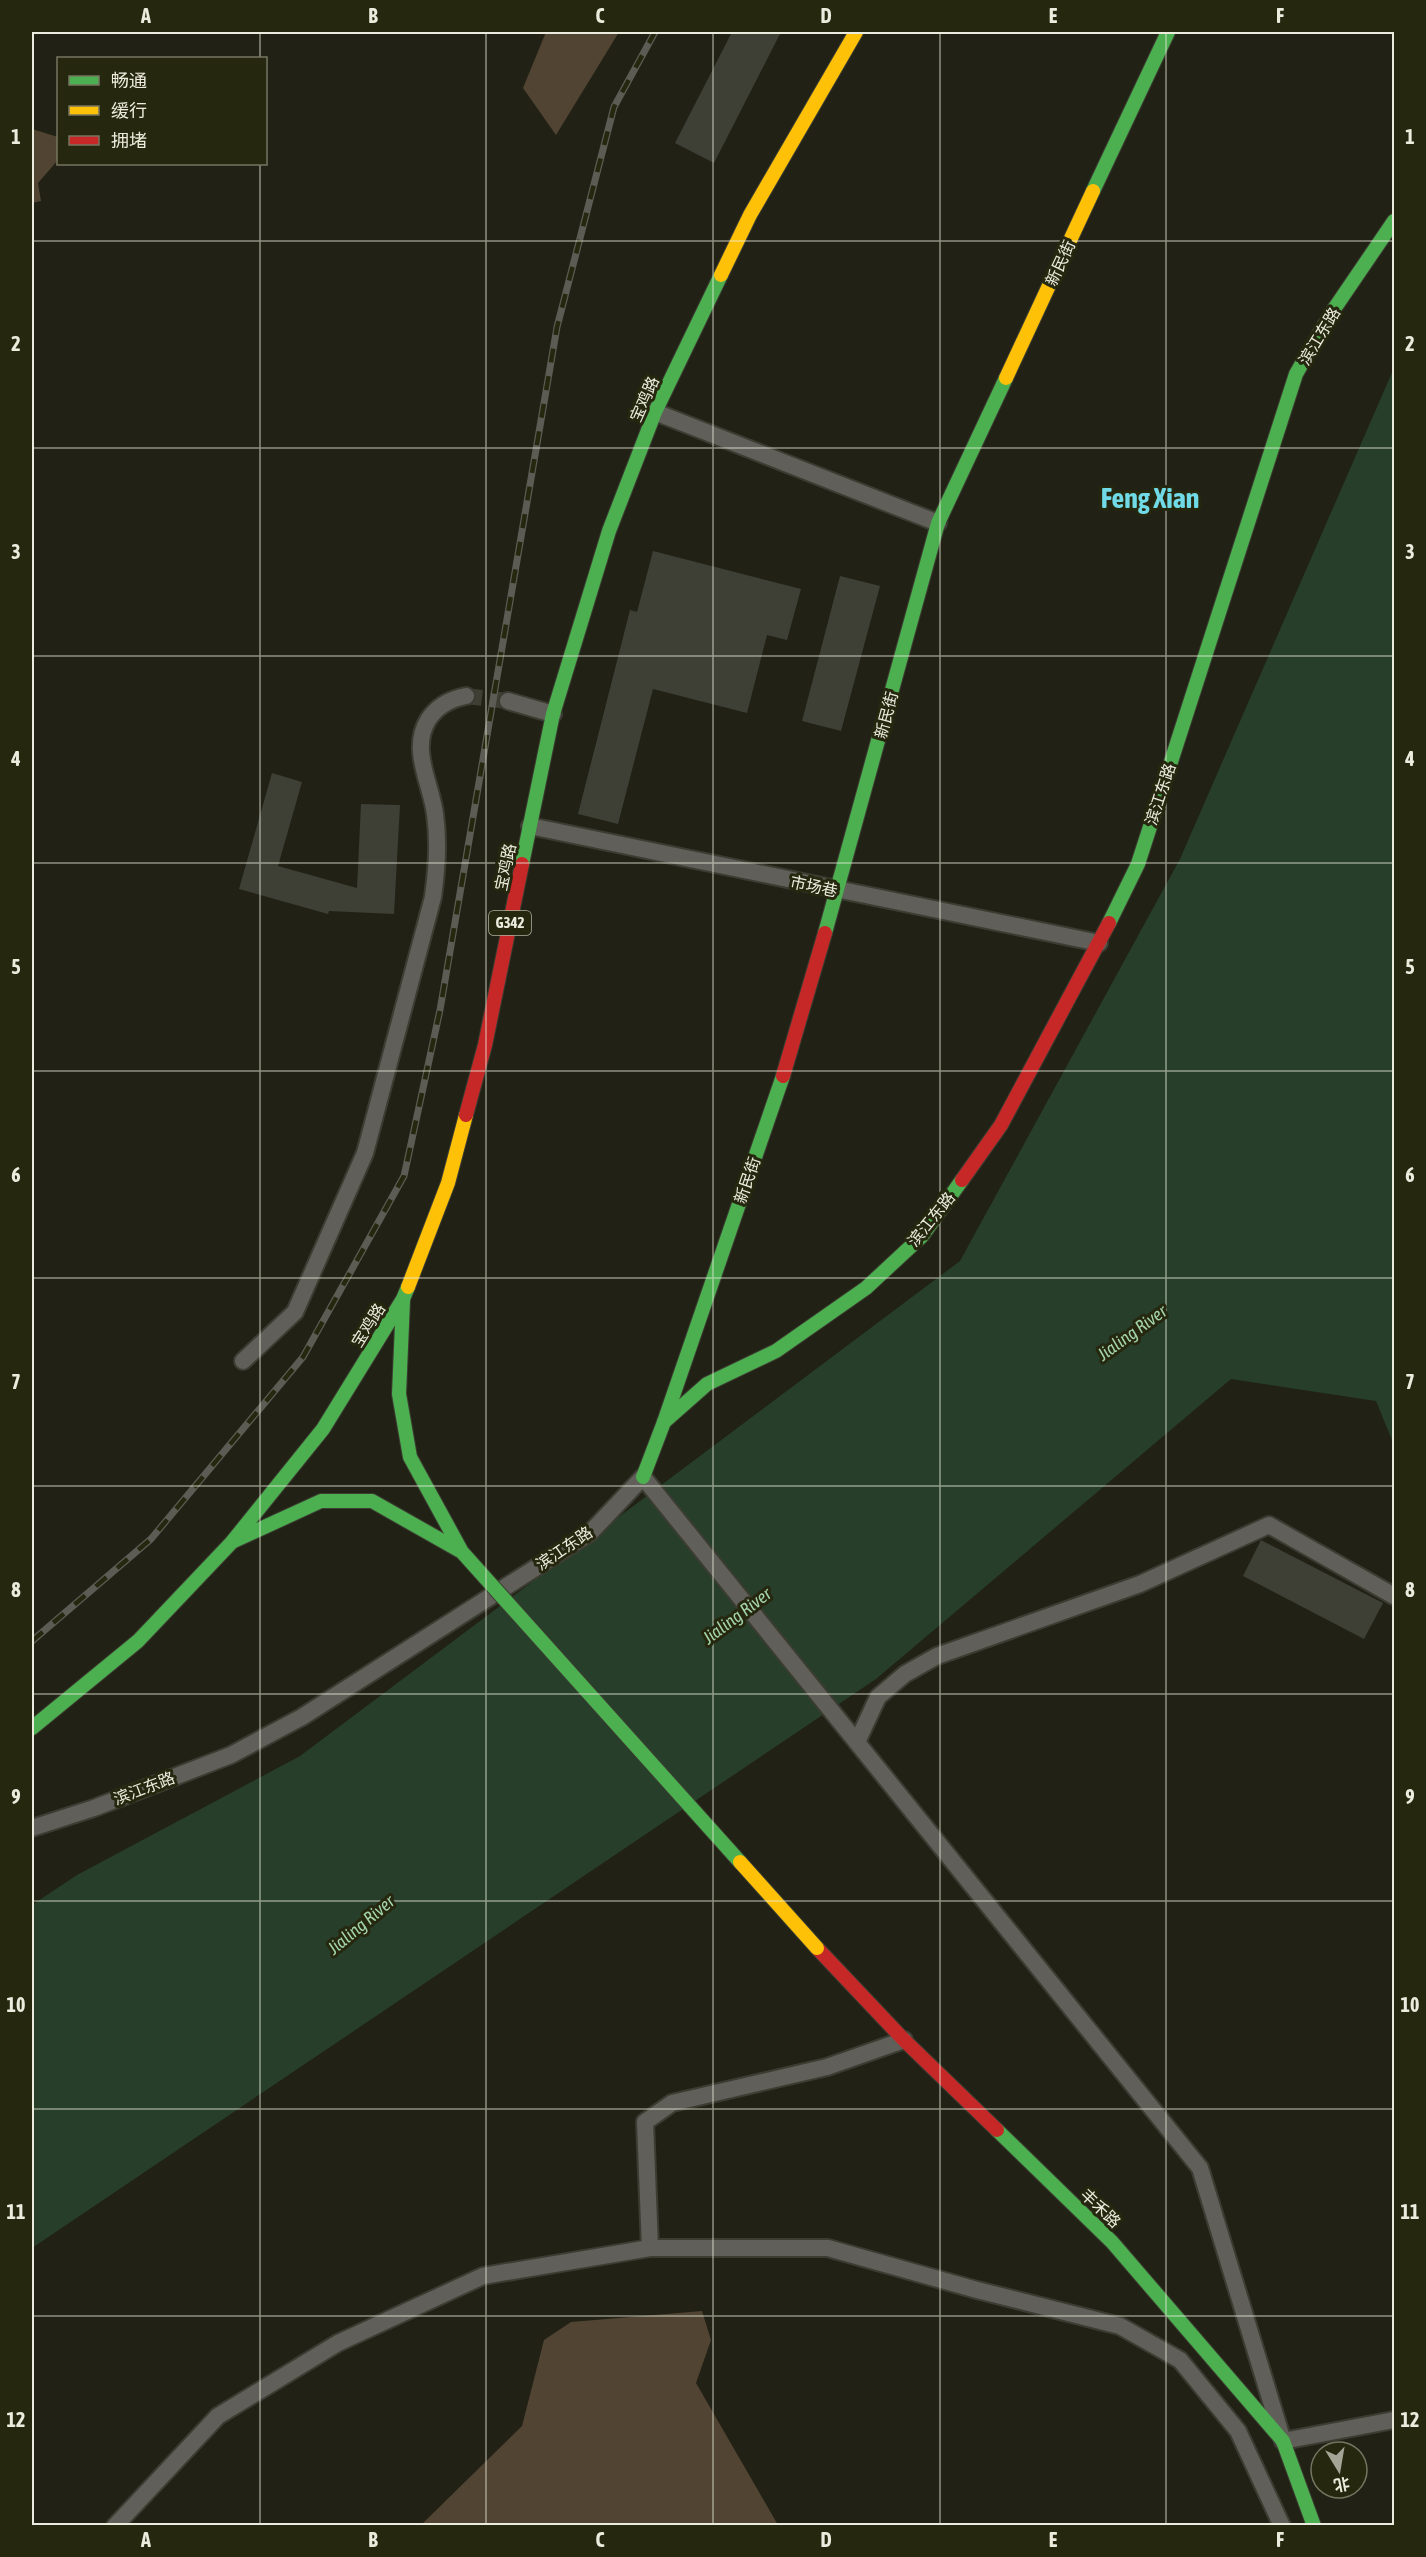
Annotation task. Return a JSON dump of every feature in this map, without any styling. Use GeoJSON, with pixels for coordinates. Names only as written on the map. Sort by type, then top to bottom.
{"type":"FeatureCollection","features":[{"type":"Feature","properties":{"kind":"main road","name":"宝鸡路"},"geometry":{"type":"LineString","coordinates":[[32,1728],[138,1641],[232,1542],[323,1429],[403,1299],[448,1183],[485,1045],[554,714],[609,531],[655,412],[750,215],[856,32]]}},
{"type":"Feature","properties":{"kind":"main road","name":"新民街"},"geometry":{"type":"LineString","coordinates":[[664,1422],[795,1041],[939,523],[1168,32]]}},
{"type":"Feature","properties":{"kind":"main road","name":"滨江东路"},"geometry":{"type":"LineString","coordinates":[[643,1477],[664,1422],[707,1384],[777,1351],[866,1288],[922,1236],[1001,1125],[1099,943],[1138,864],[1296,374],[1330,315],[1395,221]]}},
{"type":"Feature","properties":{"kind":"main road"},"geometry":{"type":"LineString","coordinates":[[403,1299],[399,1394],[410,1457],[462,1552]]}},
{"type":"Feature","properties":{"kind":"main road"},"geometry":{"type":"LineString","coordinates":[[232,1542],[321,1501],[372,1501],[462,1552]]}},
{"type":"Feature","properties":{"kind":"main road","name":"丰禾路"},"geometry":{"type":"LineString","coordinates":[[462,1552],[817,1948],[904,2040],[1112,2242],[1283,2441],[1314,2526]]}},
{"type":"Feature","properties":{"kind":"street"},"geometry":{"type":"LineString","coordinates":[[655,412],[939,523]]}},
{"type":"Feature","properties":{"kind":"street"},"geometry":{"type":"LineString","coordinates":[[243,1361],[295,1312],[365,1153],[433,897],[437,869],[435,813],[422,761],[421,736],[428,720],[440,706],[466,696]]}},
{"type":"Feature","properties":{"kind":"street"},"geometry":{"type":"LineString","coordinates":[[508,701],[554,714]]}},
{"type":"Feature","properties":{"kind":"street","name":"市场巷"},"geometry":{"type":"LineString","coordinates":[[530,826],[1099,943]]}},
{"type":"Feature","properties":{"kind":"street"},"geometry":{"type":"LineString","coordinates":[[643,1477],[858,1740],[1200,2168],[1283,2441],[1395,2420]]}},
{"type":"Feature","properties":{"kind":"street","name":"滨江东路"},"geometry":{"type":"LineString","coordinates":[[32,1828],[94,1808],[231,1755],[302,1717],[590,1533],[643,1477]]}},
{"type":"Feature","properties":{"kind":"street"},"geometry":{"type":"LineString","coordinates":[[858,1740],[878,1697],[905,1674],[937,1656],[1140,1584],[1269,1525],[1395,1596]]}},
{"type":"Feature","properties":{"kind":"street"},"geometry":{"type":"LineString","coordinates":[[650,2248],[645,2122],[672,2103],[827,2067],[904,2040]]}},
{"type":"Feature","properties":{"kind":"street"},"geometry":{"type":"LineString","coordinates":[[115,2526],[218,2416],[338,2343],[483,2276],[650,2248],[828,2248],[977,2290],[1120,2326],[1180,2360],[1238,2431],[1282,2526]]}},
{"type":"Feature","properties":{"kind":"shaded area"},"geometry":{"type":"Polygon","coordinates":[[[546,32],[619,32],[556,135],[523,88],[546,32]]]}},
{"type":"Feature","properties":{"kind":"shaded area"},"geometry":{"type":"Polygon","coordinates":[[[32,129],[57,137],[57,161],[38,183],[41,201],[32,203],[32,129]]]}},
{"type":"Feature","properties":{"kind":"shaded area"},"geometry":{"type":"Polygon","coordinates":[[[702,2311],[711,2340],[696,2383],[778,2525],[421,2525],[522,2426],[544,2340],[571,2322],[702,2311]]]}},
{"type":"Feature","properties":{"kind":"water","name":"Jialing River"},"geometry":{"type":"Polygon","coordinates":[[[1394,368],[1394,1445],[1376,1401],[1231,1379],[876,1679],[32,2248],[32,1905],[77,1875],[300,1756],[960,1261],[1180,859],[1394,368]]]}},
{"type":"Feature","properties":{"kind":"building"},"geometry":{"type":"Polygon","coordinates":[[[732,32],[781,32],[714,163],[675,143],[732,32]]]}},
{"type":"Feature","properties":{"kind":"building"},"geometry":{"type":"Polygon","coordinates":[[[653,551],[801,589],[787,640],[767,635],[747,713],[653,689],[618,824],[578,814],[630,610],[637,612],[653,551]]]}},
{"type":"Feature","properties":{"kind":"building"},"geometry":{"type":"Polygon","coordinates":[[[840,576],[880,586],[841,731],[802,721],[840,576]]]}},
{"type":"Feature","properties":{"kind":"building"},"geometry":{"type":"Polygon","coordinates":[[[272,773],[302,782],[278,866],[357,888],[361,804],[400,805],[394,914],[329,911],[328,914],[239,889],[272,773]]]}},
{"type":"Feature","properties":{"kind":"building"},"geometry":{"type":"Polygon","coordinates":[[[1261,1540],[1383,1603],[1364,1639],[1243,1576],[1261,1540]]]}},
{"type":"Feature","properties":{"kind":"tunnel"},"geometry":{"type":"LineString","coordinates":[[466,696],[508,701]]}},
{"type":"Feature","properties":{"kind":"railway"},"geometry":{"type":"LineString","coordinates":[[32,1641],[151,1539],[303,1357],[404,1176],[440,1010],[557,327],[614,107],[655,32]]}},
{"type":"Feature","properties":{"kind":"traffic: fast"},"geometry":{"type":"LineString","coordinates":[[1093,191],[1168,32]]}},
{"type":"Feature","properties":{"kind":"traffic: fast"},"geometry":{"type":"LineString","coordinates":[[1109,923],[1138,864],[1296,374],[1330,315],[1394,221]]}},
{"type":"Feature","properties":{"kind":"traffic: fast"},"geometry":{"type":"LineString","coordinates":[[522,864],[553,714],[609,531],[655,412],[721,275]]}},
{"type":"Feature","properties":{"kind":"traffic: fast"},"geometry":{"type":"LineString","coordinates":[[825,933],[938,523],[1006,378]]}},
{"type":"Feature","properties":{"kind":"traffic: fast"},"geometry":{"type":"LineString","coordinates":[[664,1422],[783,1076]]}},
{"type":"Feature","properties":{"kind":"traffic: fast"},"geometry":{"type":"LineString","coordinates":[[643,1477],[664,1422],[707,1384],[776,1351],[866,1288],[922,1236],[962,1180]]}},
{"type":"Feature","properties":{"kind":"traffic: fast"},"geometry":{"type":"LineString","coordinates":[[32,1728],[138,1641],[232,1542],[323,1429],[403,1299],[408,1287]]}},
{"type":"Feature","properties":{"kind":"traffic: fast"},"geometry":{"type":"LineString","coordinates":[[234,1541],[321,1501],[372,1501],[462,1552],[410,1457],[399,1394],[403,1301]]}},
{"type":"Feature","properties":{"kind":"traffic: fast"},"geometry":{"type":"LineString","coordinates":[[462,1552],[740,1862]]}},
{"type":"Feature","properties":{"kind":"traffic: fast"},"geometry":{"type":"LineString","coordinates":[[997,2130],[1112,2242],[1283,2441],[1314,2526]]}},
{"type":"Feature","properties":{"kind":"traffic: slow"},"geometry":{"type":"LineString","coordinates":[[721,275],[750,215],[856,32]]}},
{"type":"Feature","properties":{"kind":"traffic: slow"},"geometry":{"type":"LineString","coordinates":[[1006,378],[1093,191]]}},
{"type":"Feature","properties":{"kind":"traffic: slow"},"geometry":{"type":"LineString","coordinates":[[408,1287],[448,1183],[466,1115]]}},
{"type":"Feature","properties":{"kind":"traffic: slow"},"geometry":{"type":"LineString","coordinates":[[740,1862],[817,1948]]}},
{"type":"Feature","properties":{"kind":"traffic: jam"},"geometry":{"type":"LineString","coordinates":[[466,1115],[485,1045],[522,864]]}},
{"type":"Feature","properties":{"kind":"traffic: jam"},"geometry":{"type":"LineString","coordinates":[[962,1180],[1001,1125],[1109,923]]}},
{"type":"Feature","properties":{"kind":"traffic: jam"},"geometry":{"type":"LineString","coordinates":[[783,1076],[825,933]]}},
{"type":"Feature","properties":{"kind":"traffic: jam"},"geometry":{"type":"LineString","coordinates":[[817,1948],[904,2040],[997,2130]]}},
{"type":"Feature","properties":{"kind":"district","name":"Feng Xian"},"geometry":{"type":"Point","coordinates":[1150,498]}}]}
